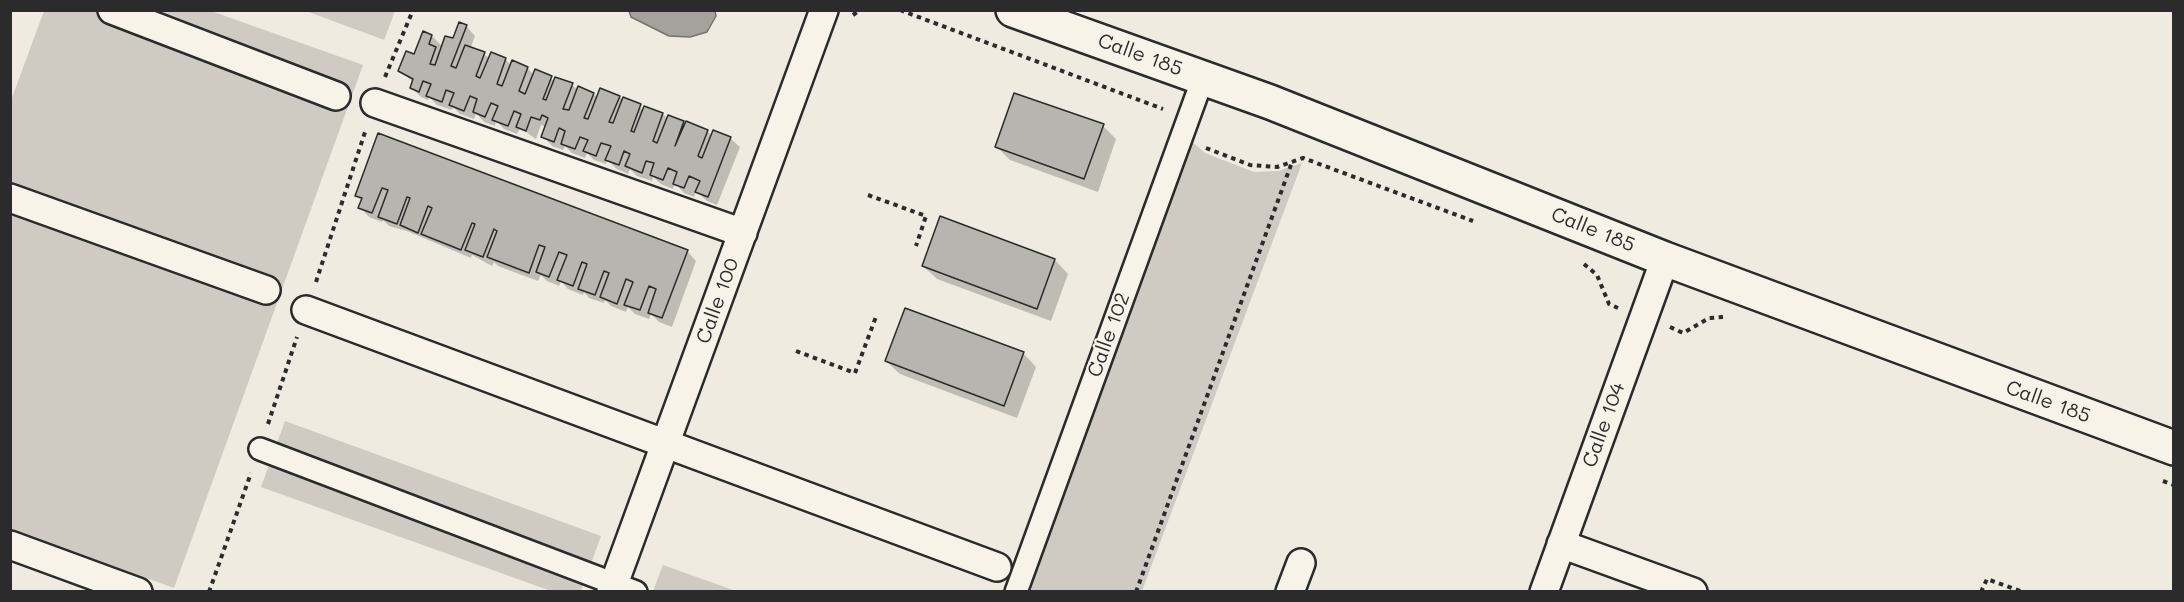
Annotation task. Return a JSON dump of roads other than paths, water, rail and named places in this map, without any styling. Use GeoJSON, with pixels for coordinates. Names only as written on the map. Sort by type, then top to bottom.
{"type":"FeatureCollection","features":[{"type":"Feature","properties":{"kind":"street"},"geometry":{"type":"LineString","coordinates":[[112,10],[336,96]]}},
{"type":"Feature","properties":{"kind":"street","name":"Calle 100"},"geometry":{"type":"LineString","coordinates":[[621,589],[666,443],[824,10]]}},
{"type":"Feature","properties":{"kind":"street","name":"Calle 185"},"geometry":{"type":"LineString","coordinates":[[1013,10],[1270,102],[1665,259],[2174,448]]}},
{"type":"Feature","properties":{"kind":"street","name":"Calle 102"},"geometry":{"type":"LineString","coordinates":[[1016,591],[1203,78]]}},
{"type":"Feature","properties":{"kind":"street"},"geometry":{"type":"LineString","coordinates":[[375,103],[742,233]]}},
{"type":"Feature","properties":{"kind":"street"},"geometry":{"type":"LineString","coordinates":[[10,198],[266,290]]}},
{"type":"Feature","properties":{"kind":"street","name":"Calle 104"},"geometry":{"type":"LineString","coordinates":[[1544,591],[1665,259]]}},
{"type":"Feature","properties":{"kind":"street"},"geometry":{"type":"LineString","coordinates":[[306,310],[998,567]]}},
{"type":"Feature","properties":{"kind":"street"},"geometry":{"type":"LineString","coordinates":[[260,449],[621,589]]}},
{"type":"Feature","properties":{"kind":"street"},"geometry":{"type":"LineString","coordinates":[[1561,544],[1694,591]]}},
{"type":"Feature","properties":{"kind":"street"},"geometry":{"type":"LineString","coordinates":[[10,545],[138,591]]}},
{"type":"Feature","properties":{"kind":"street"},"geometry":{"type":"LineString","coordinates":[[1290,591],[1301,563]]}}]}
